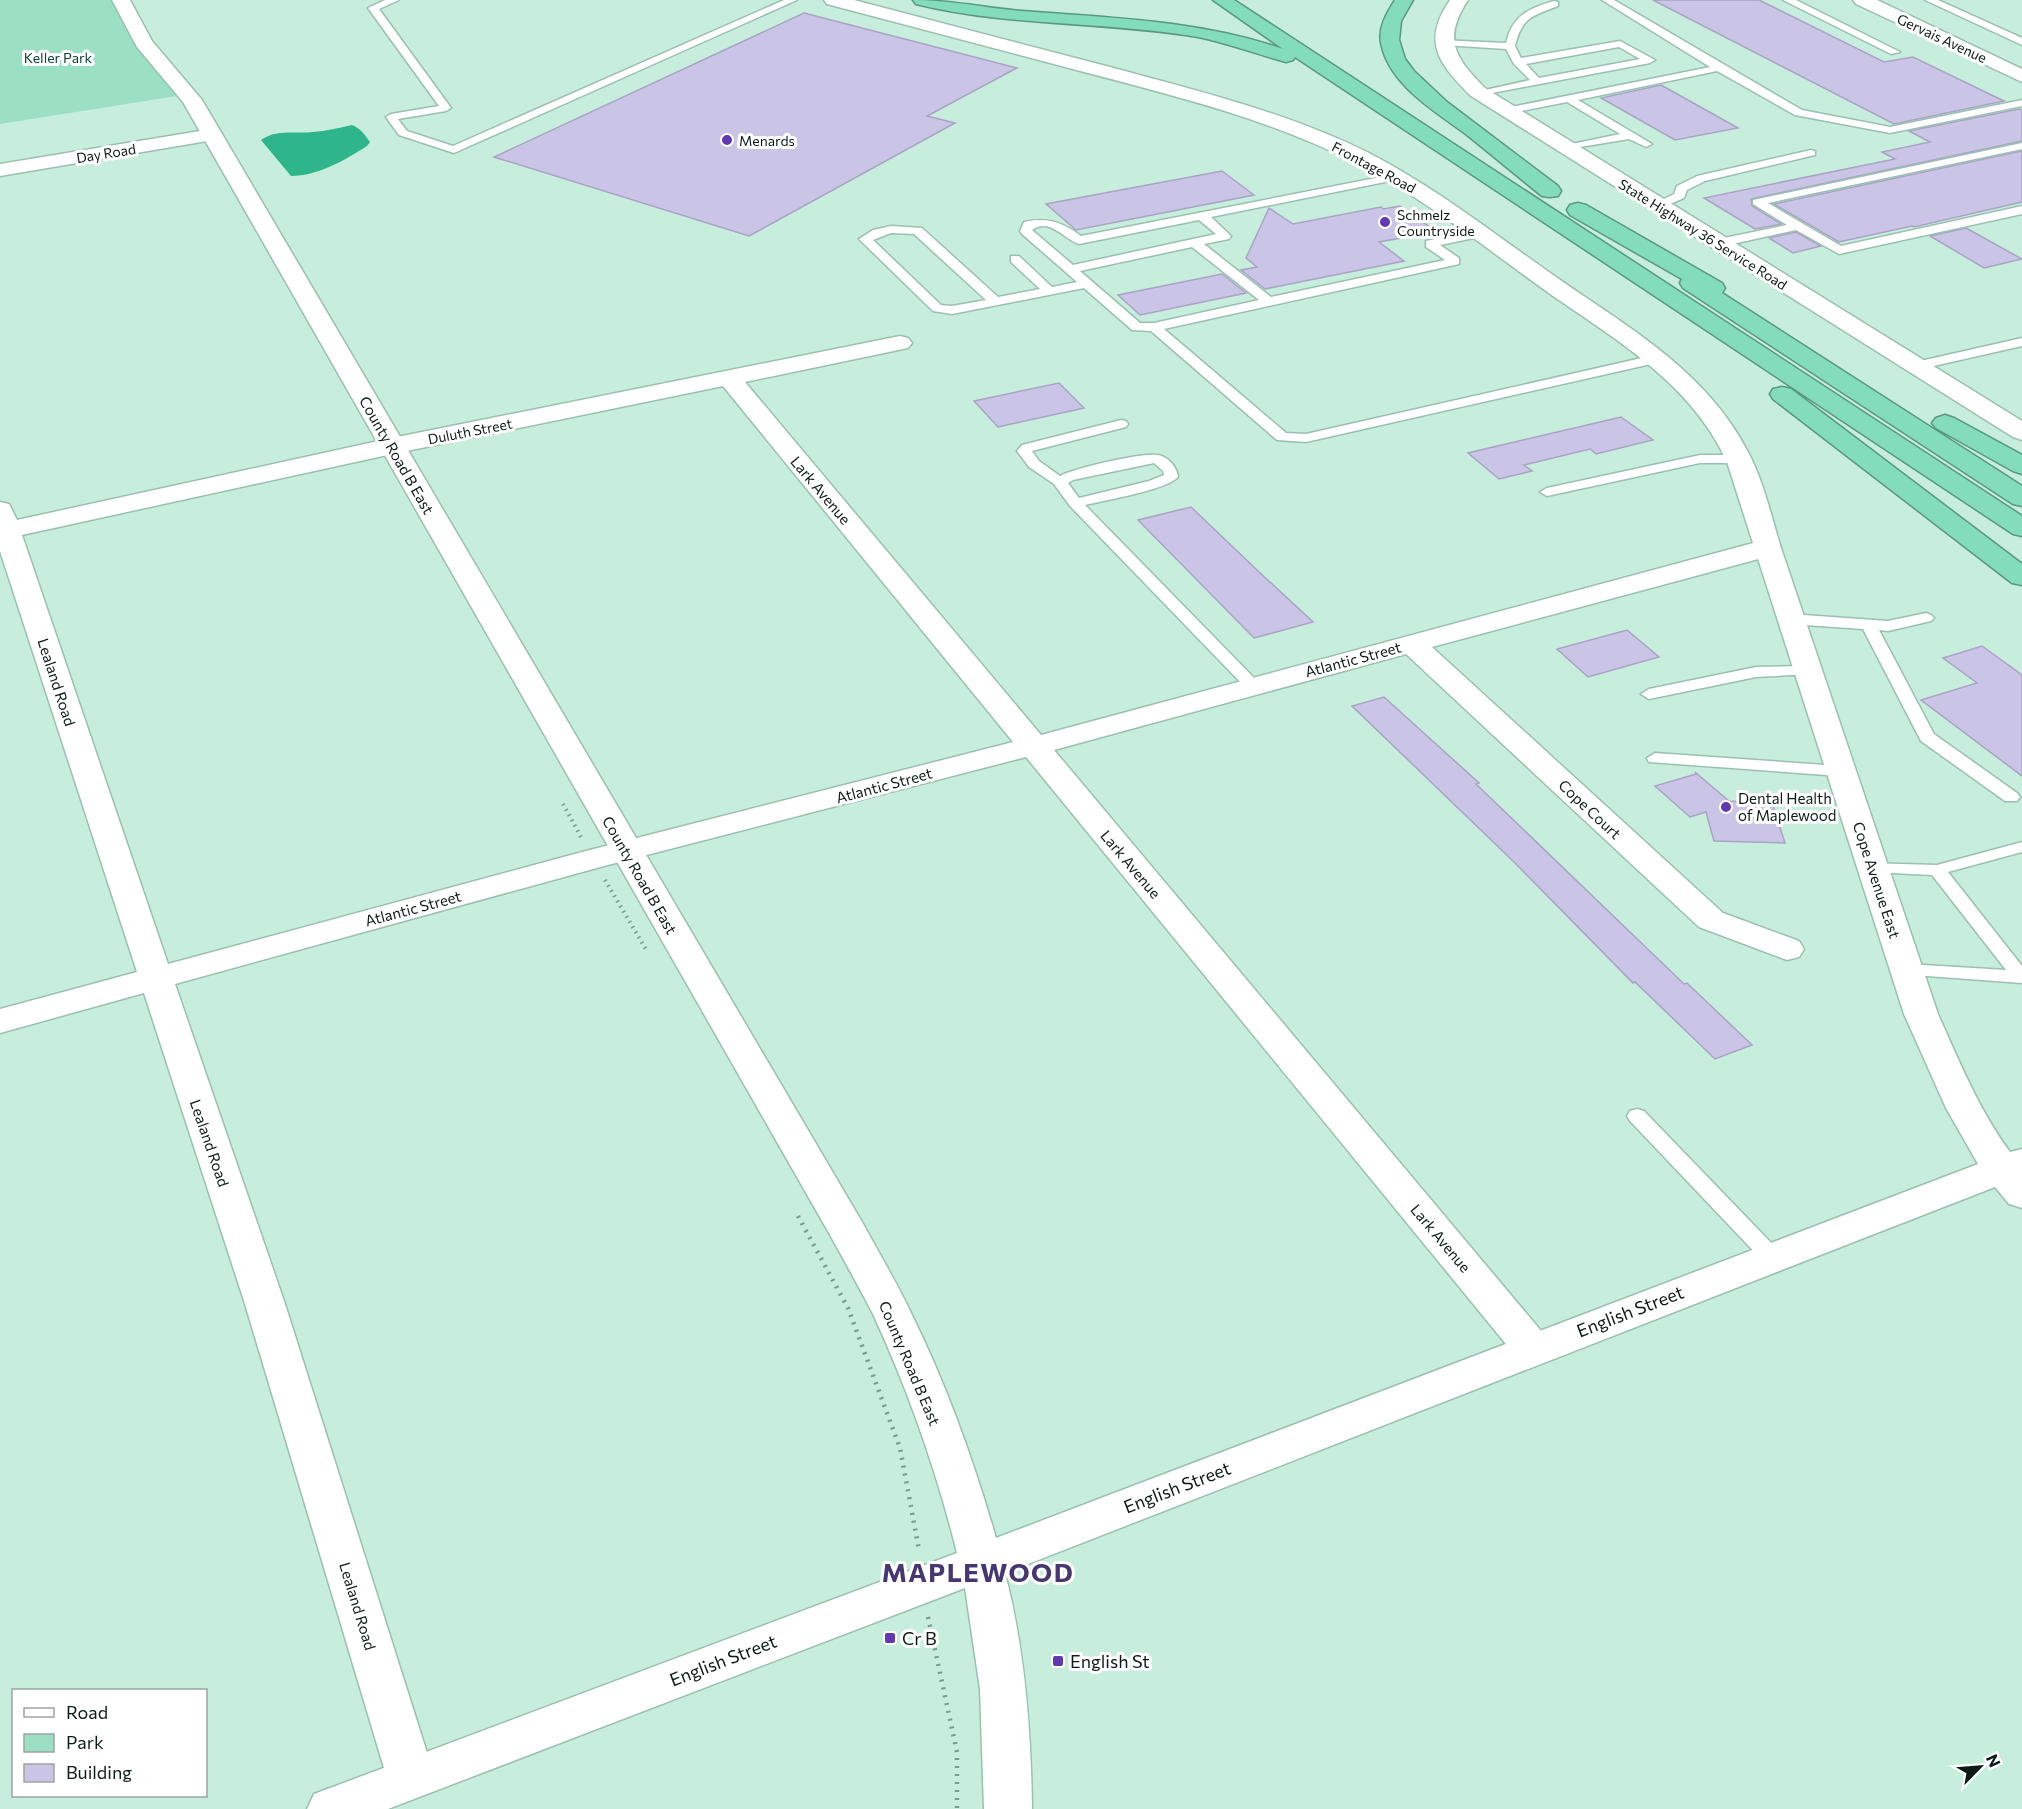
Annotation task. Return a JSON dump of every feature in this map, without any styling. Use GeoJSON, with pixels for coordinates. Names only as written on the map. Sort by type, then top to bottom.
{"type":"FeatureCollection","features":[{"type":"Feature","properties":{"kind":"highway"},"geometry":{"type":"LineString","coordinates":[[922,0],[993,13],[1156,25],[1231,38],[1260,46],[1293,60],[1400,117]]}},
{"type":"Feature","properties":{"kind":"highway"},"geometry":{"type":"LineString","coordinates":[[956,0],[1014,6],[1083,2]]}},
{"type":"Feature","properties":{"kind":"highway"},"geometry":{"type":"LineString","coordinates":[[1222,0],[2022,528]]}},
{"type":"Feature","properties":{"kind":"highway"},"geometry":{"type":"LineString","coordinates":[[1256,0],[1315,38]]}},
{"type":"Feature","properties":{"kind":"highway"},"geometry":{"type":"LineString","coordinates":[[1404,0],[1392,21],[1389,35],[1396,59],[1412,84],[1550,191]]}},
{"type":"Feature","properties":{"kind":"highway"},"geometry":{"type":"LineString","coordinates":[[1393,89],[2022,498]]}},
{"type":"Feature","properties":{"kind":"highway"},"geometry":{"type":"LineString","coordinates":[[1578,210],[1963,435],[2022,466]]}},
{"type":"Feature","properties":{"kind":"highway"},"geometry":{"type":"LineString","coordinates":[[1650,283],[1778,392],[2022,577]]}},
{"type":"Feature","properties":{"kind":"street","name":"County Road B East"},"geometry":{"type":"LineString","coordinates":[[121,0],[144,43],[192,100],[848,1232],[897,1323],[931,1408],[981,1563],[999,1667],[1008,1809]]}},
{"type":"Feature","properties":{"kind":"street","name":"Frontage Road"},"geometry":{"type":"LineString","coordinates":[[833,0],[1258,115],[1325,141],[1396,177],[1480,233],[1655,359],[1693,392],[1717,420],[1738,459],[1767,548]]}},
{"type":"Feature","properties":{"kind":"street"},"geometry":{"type":"LineString","coordinates":[[1443,42],[1444,24],[1459,0]]}},
{"type":"Feature","properties":{"kind":"street","name":"Gervais Avenue"},"geometry":{"type":"LineString","coordinates":[[1862,0],[2022,76]]}},
{"type":"Feature","properties":{"kind":"street","name":"State Highway 36 Service Road"},"geometry":{"type":"LineString","coordinates":[[1443,42],[1449,59],[1458,73],[1480,94],[2022,432]]}},
{"type":"Feature","properties":{"kind":"street","name":"Day Road"},"geometry":{"type":"LineString","coordinates":[[0,170],[212,135]]}},
{"type":"Feature","properties":{"kind":"street","name":"Duluth Street"},"geometry":{"type":"LineString","coordinates":[[3,520],[392,447],[900,343]]}},
{"type":"Feature","properties":{"kind":"street","name":"Lark Avenue"},"geometry":{"type":"LineString","coordinates":[[729,378],[1533,1349]]}},
{"type":"Feature","properties":{"kind":"street","name":"Lealand Road"},"geometry":{"type":"LineString","coordinates":[[3,520],[154,978],[265,1304],[411,1778]]}},
{"type":"Feature","properties":{"kind":"street","name":"Atlantic Street"},"geometry":{"type":"LineString","coordinates":[[0,1021],[1767,548]]}},
{"type":"Feature","properties":{"kind":"street","name":"Cope Avenue East"},"geometry":{"type":"LineString","coordinates":[[1767,548],[1921,1014],[1949,1078],[2015,1175]]}},
{"type":"Feature","properties":{"kind":"street","name":"Cope Court"},"geometry":{"type":"LineString","coordinates":[[1410,643],[1711,920],[1787,949]]}},
{"type":"Feature","properties":{"kind":"street","name":"English Street"},"geometry":{"type":"LineString","coordinates":[[331,1809],[981,1563],[1771,1256],[2015,1175]]}},
{"type":"Feature","properties":{"kind":"lane"},"geometry":{"type":"LineString","coordinates":[[394,0],[373,8],[446,108],[391,117],[404,133],[454,150],[792,0]]}},
{"type":"Feature","properties":{"kind":"lane"},"geometry":{"type":"LineString","coordinates":[[1607,0],[1799,113],[1890,130],[2022,103]]}},
{"type":"Feature","properties":{"kind":"lane"},"geometry":{"type":"LineString","coordinates":[[1788,0],[1895,52]]}},
{"type":"Feature","properties":{"kind":"lane"},"geometry":{"type":"LineString","coordinates":[[1930,0],[2022,42]]}},
{"type":"Feature","properties":{"kind":"lane"},"geometry":{"type":"LineString","coordinates":[[1537,82],[1518,62],[1510,46],[1514,29],[1521,17],[1554,3]]}},
{"type":"Feature","properties":{"kind":"lane"},"geometry":{"type":"LineString","coordinates":[[1443,42],[1510,46]]}},
{"type":"Feature","properties":{"kind":"lane"},"geometry":{"type":"LineString","coordinates":[[1480,94],[1650,60],[1620,44],[1518,62]]}},
{"type":"Feature","properties":{"kind":"lane"},"geometry":{"type":"LineString","coordinates":[[1506,111],[1719,68]]}},
{"type":"Feature","properties":{"kind":"lane"},"geometry":{"type":"LineString","coordinates":[[1568,98],[1646,144]]}},
{"type":"Feature","properties":{"kind":"lane"},"geometry":{"type":"LineString","coordinates":[[1566,148],[1630,135]]}},
{"type":"Feature","properties":{"kind":"lane"},"geometry":{"type":"LineString","coordinates":[[2022,146],[1757,202],[1839,250],[2022,210]]}},
{"type":"Feature","properties":{"kind":"lane"},"geometry":{"type":"LineString","coordinates":[[1658,206],[1680,196],[1681,188],[1701,178],[1811,153]]}},
{"type":"Feature","properties":{"kind":"lane"},"geometry":{"type":"LineString","coordinates":[[1069,270],[1092,251],[1202,216],[1396,177]]}},
{"type":"Feature","properties":{"kind":"lane"},"geometry":{"type":"LineString","coordinates":[[1202,216],[1225,236],[1195,243],[1092,251],[1056,223],[1047,221],[1029,225],[1026,231],[1137,327],[1154,327],[1455,261],[1430,244],[1480,233]]}},
{"type":"Feature","properties":{"kind":"lane"},"geometry":{"type":"LineString","coordinates":[[1719,243],[1798,226]]}},
{"type":"Feature","properties":{"kind":"lane"},"geometry":{"type":"LineString","coordinates":[[995,301],[918,231],[901,228],[872,233],[865,239],[937,308],[952,310],[1086,284]]}},
{"type":"Feature","properties":{"kind":"lane"},"geometry":{"type":"LineString","coordinates":[[1195,243],[1268,301]]}},
{"type":"Feature","properties":{"kind":"lane"},"geometry":{"type":"LineString","coordinates":[[1015,259],[1049,291]]}},
{"type":"Feature","properties":{"kind":"lane"},"geometry":{"type":"LineString","coordinates":[[1154,327],[1282,437],[1306,438],[1655,359]]}},
{"type":"Feature","properties":{"kind":"lane"},"geometry":{"type":"LineString","coordinates":[[1916,366],[2022,342]]}},
{"type":"Feature","properties":{"kind":"lane"},"geometry":{"type":"LineString","coordinates":[[1121,424],[1027,448],[1024,451],[1035,464],[1060,482],[1064,491],[1253,686]]}},
{"type":"Feature","properties":{"kind":"lane"},"geometry":{"type":"LineString","coordinates":[[1060,482],[1068,477],[1142,460],[1157,459],[1170,469],[1171,477],[1154,484],[1076,503]]}},
{"type":"Feature","properties":{"kind":"lane"},"geometry":{"type":"LineString","coordinates":[[1547,492],[1700,459],[1738,459]]}},
{"type":"Feature","properties":{"kind":"lane"},"geometry":{"type":"LineString","coordinates":[[1790,619],[1887,626],[1926,618]]}},
{"type":"Feature","properties":{"kind":"lane"},"geometry":{"type":"LineString","coordinates":[[1869,625],[1926,737],[2011,797]]}},
{"type":"Feature","properties":{"kind":"lane"},"geometry":{"type":"LineString","coordinates":[[1649,694],[1756,672],[1807,671]]}},
{"type":"Feature","properties":{"kind":"lane"},"geometry":{"type":"LineString","coordinates":[[1655,758],[1840,771]]}},
{"type":"Feature","properties":{"kind":"lane"},"geometry":{"type":"LineString","coordinates":[[1872,867],[1937,870],[2022,847]]}},
{"type":"Feature","properties":{"kind":"lane"},"geometry":{"type":"LineString","coordinates":[[1937,870],[2021,977]]}},
{"type":"Feature","properties":{"kind":"lane"},"geometry":{"type":"LineString","coordinates":[[1906,970],[2021,977]]}},
{"type":"Feature","properties":{"kind":"lane"},"geometry":{"type":"LineString","coordinates":[[1636,1116],[1771,1256]]}},
{"type":"Feature","properties":{"kind":"green space","name":"Keller Park"},"geometry":{"type":"Polygon","coordinates":[[[0,0],[123,0],[177,96],[0,124],[0,0]]]}},
{"type":"Feature","properties":{"kind":"shaded area"},"geometry":{"type":"Polygon","coordinates":[[[352,125],[360,130],[370,142],[367,146],[331,166],[301,175],[291,176],[261,140],[273,134],[318,132],[352,125]]]}},
{"type":"Feature","properties":{"kind":"building"},"geometry":{"type":"Polygon","coordinates":[[[1653,0],[1759,0],[1884,62],[1913,57],[2004,101],[1894,124],[1653,0]]]}},
{"type":"Feature","properties":{"kind":"building","name":"Menards"},"geometry":{"type":"Polygon","coordinates":[[[804,13],[1017,68],[927,116],[955,123],[749,236],[494,157],[804,13]]]}},
{"type":"Feature","properties":{"kind":"building"},"geometry":{"type":"Polygon","coordinates":[[[1661,85],[1738,128],[1675,140],[1601,98],[1661,85]]]}},
{"type":"Feature","properties":{"kind":"building"},"geometry":{"type":"Polygon","coordinates":[[[2022,110],[2022,141],[1751,199],[1752,206],[1781,224],[1755,229],[1704,198],[1895,159],[1882,152],[1930,142],[1909,131],[2022,110]]]}},
{"type":"Feature","properties":{"kind":"building"},"geometry":{"type":"Polygon","coordinates":[[[2022,151],[2022,202],[1914,227],[1839,242],[1774,204],[2022,151]]]}},
{"type":"Feature","properties":{"kind":"building"},"geometry":{"type":"Polygon","coordinates":[[[1222,171],[1254,195],[1076,230],[1046,204],[1222,171]]]}},
{"type":"Feature","properties":{"kind":"building"},"geometry":{"type":"Polygon","coordinates":[[[1400,206],[1431,228],[1414,232],[1418,235],[1379,242],[1404,261],[1265,289],[1241,270],[1257,267],[1246,258],[1269,208],[1293,224],[1381,207],[1383,209],[1400,206]]]}},
{"type":"Feature","properties":{"kind":"building"},"geometry":{"type":"Polygon","coordinates":[[[1966,228],[2022,259],[1984,268],[1930,236],[1966,228]]]}},
{"type":"Feature","properties":{"kind":"building"},"geometry":{"type":"Polygon","coordinates":[[[1796,232],[1821,246],[1793,253],[1769,238],[1796,232]]]}},
{"type":"Feature","properties":{"kind":"building"},"geometry":{"type":"Polygon","coordinates":[[[1222,274],[1246,293],[1140,315],[1118,295],[1222,274]]]}},
{"type":"Feature","properties":{"kind":"building"},"geometry":{"type":"Polygon","coordinates":[[[1059,383],[1084,408],[998,427],[974,401],[1059,383]]]}},
{"type":"Feature","properties":{"kind":"building"},"geometry":{"type":"Polygon","coordinates":[[[1621,417],[1653,440],[1596,454],[1590,449],[1524,465],[1532,471],[1499,479],[1468,453],[1621,417]]]}},
{"type":"Feature","properties":{"kind":"building"},"geometry":{"type":"Polygon","coordinates":[[[1191,507],[1313,622],[1254,638],[1138,520],[1191,507]]]}},
{"type":"Feature","properties":{"kind":"building"},"geometry":{"type":"Polygon","coordinates":[[[1627,630],[1659,657],[1588,677],[1557,649],[1627,630]]]}},
{"type":"Feature","properties":{"kind":"building"},"geometry":{"type":"Polygon","coordinates":[[[1982,646],[2022,675],[2022,776],[1921,700],[1977,683],[1943,658],[1982,646]]]}},
{"type":"Feature","properties":{"kind":"building"},"geometry":{"type":"Polygon","coordinates":[[[1384,697],[1479,783],[1476,784],[1684,984],[1687,983],[1752,1045],[1715,1059],[1635,982],[1633,983],[1515,863],[1352,706],[1384,697]]]}},
{"type":"Feature","properties":{"kind":"building","name":"Dental Health of Maplewood"},"geometry":{"type":"Polygon","coordinates":[[[1695,772],[1729,801],[1772,802],[1785,843],[1714,841],[1706,812],[1690,817],[1655,786],[1696,774],[1695,772]]]}},
{"type":"Feature","properties":{"kind":"place","name":"Menards"},"geometry":{"type":"Point","coordinates":[727,140]}},
{"type":"Feature","properties":{"kind":"place","name":"Schmelz Countryside"},"geometry":{"type":"Point","coordinates":[1385,222]}},
{"type":"Feature","properties":{"kind":"place","name":"Dental Health of Maplewood"},"geometry":{"type":"Point","coordinates":[1726,807]}},
{"type":"Feature","properties":{"kind":"place","name":"Cr B"},"geometry":{"type":"Point","coordinates":[890,1638]}},
{"type":"Feature","properties":{"kind":"place","name":"English St"},"geometry":{"type":"Point","coordinates":[1058,1661]}},
{"type":"Feature","properties":{"kind":"district","name":"MAPLEWOOD"},"geometry":{"type":"Point","coordinates":[978,1571]}}]}
